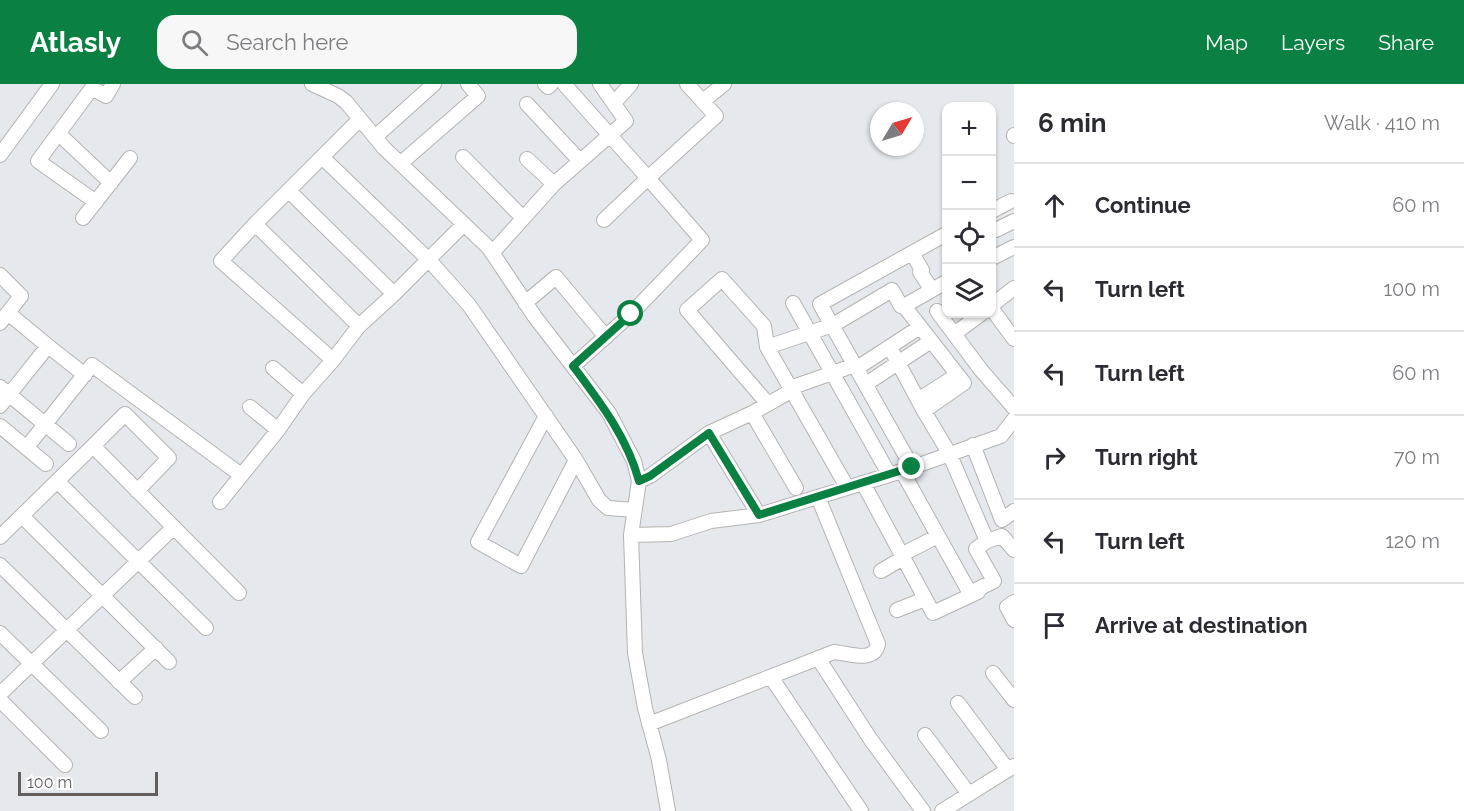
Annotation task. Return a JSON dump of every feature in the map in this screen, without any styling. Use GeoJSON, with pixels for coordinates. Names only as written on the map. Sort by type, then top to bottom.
{"type":"FeatureCollection","features":[{"type":"Feature","properties":{"kind":"street"},"geometry":{"type":"LineString","coordinates":[[0,155],[52,84]]}},
{"type":"Feature","properties":{"kind":"street"},"geometry":{"type":"LineString","coordinates":[[96,202],[38,161],[92,88],[106,96],[113,84]]}},
{"type":"Feature","properties":{"kind":"street"},"geometry":{"type":"LineString","coordinates":[[312,84],[346,102],[400,163],[492,253],[525,303],[609,413],[634,461],[639,481],[631,535],[635,653],[668,811]]}},
{"type":"Feature","properties":{"kind":"street"},"geometry":{"type":"LineString","coordinates":[[375,137],[434,84]]}},
{"type":"Feature","properties":{"kind":"street"},"geometry":{"type":"LineString","coordinates":[[400,163],[478,96],[468,84]]}},
{"type":"Feature","properties":{"kind":"street"},"geometry":{"type":"LineString","coordinates":[[545,84],[548,87],[552,84]]}},
{"type":"Feature","properties":{"kind":"street"},"geometry":{"type":"LineString","coordinates":[[564,84],[702,240],[631,314],[573,366]]}},
{"type":"Feature","properties":{"kind":"street"},"geometry":{"type":"LineString","coordinates":[[492,253],[554,184],[626,121],[600,84]]}},
{"type":"Feature","properties":{"kind":"street"},"geometry":{"type":"LineString","coordinates":[[614,104],[631,84]]}},
{"type":"Feature","properties":{"kind":"street"},"geometry":{"type":"LineString","coordinates":[[604,220],[716,116],[687,84]]}},
{"type":"Feature","properties":{"kind":"street"},"geometry":{"type":"LineString","coordinates":[[703,101],[724,84]]}},
{"type":"Feature","properties":{"kind":"street"},"geometry":{"type":"LineString","coordinates":[[527,104],[580,161]]}},
{"type":"Feature","properties":{"kind":"street"},"geometry":{"type":"LineString","coordinates":[[333,360],[221,261],[360,120]]}},
{"type":"Feature","properties":{"kind":"street"},"geometry":{"type":"LineString","coordinates":[[58,134],[111,183]]}},
{"type":"Feature","properties":{"kind":"street"},"geometry":{"type":"LineString","coordinates":[[322,157],[429,260],[469,305],[576,460],[599,501],[608,508],[635,510]]}},
{"type":"Feature","properties":{"kind":"street"},"geometry":{"type":"LineString","coordinates":[[463,157],[523,218]]}},
{"type":"Feature","properties":{"kind":"street"},"geometry":{"type":"LineString","coordinates":[[83,219],[130,158]]}},
{"type":"Feature","properties":{"kind":"street"},"geometry":{"type":"LineString","coordinates":[[527,159],[554,184]]}},
{"type":"Feature","properties":{"kind":"street"},"geometry":{"type":"LineString","coordinates":[[289,190],[394,294]]}},
{"type":"Feature","properties":{"kind":"street"},"geometry":{"type":"LineString","coordinates":[[994,210],[1011,201]]}},
{"type":"Feature","properties":{"kind":"street"},"geometry":{"type":"LineString","coordinates":[[996,230],[1014,221]]}},
{"type":"Feature","properties":{"kind":"street"},"geometry":{"type":"LineString","coordinates":[[255,224],[359,326]]}},
{"type":"Feature","properties":{"kind":"street"},"geometry":{"type":"LineString","coordinates":[[220,502],[278,430],[303,394],[359,326],[464,224]]}},
{"type":"Feature","properties":{"kind":"street"},"geometry":{"type":"LineString","coordinates":[[901,471],[866,384],[820,304],[942,236]]}},
{"type":"Feature","properties":{"kind":"street"},"geometry":{"type":"LineString","coordinates":[[996,256],[1014,247]]}},
{"type":"Feature","properties":{"kind":"street"},"geometry":{"type":"LineString","coordinates":[[912,253],[922,270],[920,272],[932,290]]}},
{"type":"Feature","properties":{"kind":"street"},"geometry":{"type":"LineString","coordinates":[[0,275],[21,296],[4,318],[48,346],[85,375]]}},
{"type":"Feature","properties":{"kind":"street"},"geometry":{"type":"LineString","coordinates":[[525,303],[556,277],[606,337]]}},
{"type":"Feature","properties":{"kind":"street"},"geometry":{"type":"LineString","coordinates":[[768,404],[687,310],[722,279],[764,326],[767,347],[847,487]]}},
{"type":"Feature","properties":{"kind":"street"},"geometry":{"type":"LineString","coordinates":[[904,306],[942,284]]}},
{"type":"Feature","properties":{"kind":"street"},"geometry":{"type":"LineString","coordinates":[[996,304],[1014,288]]}},
{"type":"Feature","properties":{"kind":"street"},"geometry":{"type":"LineString","coordinates":[[767,347],[833,325],[892,290],[901,306],[904,306],[964,383],[921,406]]}},
{"type":"Feature","properties":{"kind":"street"},"geometry":{"type":"LineString","coordinates":[[793,303],[833,373],[901,471],[971,595]]}},
{"type":"Feature","properties":{"kind":"street"},"geometry":{"type":"LineString","coordinates":[[938,311],[981,370],[1014,408]]}},
{"type":"Feature","properties":{"kind":"street"},"geometry":{"type":"LineString","coordinates":[[996,313],[1014,339]]}},
{"type":"Feature","properties":{"kind":"street"},"geometry":{"type":"LineString","coordinates":[[954,334],[976,318]]}},
{"type":"Feature","properties":{"kind":"street"},"geometry":{"type":"LineString","coordinates":[[639,481],[650,476],[709,433],[752,413],[791,389],[856,366],[920,327]]}},
{"type":"Feature","properties":{"kind":"street"},"geometry":{"type":"LineString","coordinates":[[866,384],[931,341]]}},
{"type":"Feature","properties":{"kind":"street"},"geometry":{"type":"LineString","coordinates":[[48,346],[3,396],[46,425],[69,444]]}},
{"type":"Feature","properties":{"kind":"street"},"geometry":{"type":"LineString","coordinates":[[890,346],[921,406],[949,453],[987,541]]}},
{"type":"Feature","properties":{"kind":"street"},"geometry":{"type":"LineString","coordinates":[[27,447],[92,365],[241,475]]}},
{"type":"Feature","properties":{"kind":"street"},"geometry":{"type":"LineString","coordinates":[[273,368],[303,394]]}},
{"type":"Feature","properties":{"kind":"street"},"geometry":{"type":"LineString","coordinates":[[250,406],[278,430]]}},
{"type":"Feature","properties":{"kind":"street"},"geometry":{"type":"LineString","coordinates":[[752,413],[796,488]]}},
{"type":"Feature","properties":{"kind":"street"},"geometry":{"type":"LineString","coordinates":[[0,537],[125,414],[169,458],[137,491]]}},
{"type":"Feature","properties":{"kind":"street"},"geometry":{"type":"LineString","coordinates":[[546,416],[478,542],[521,566],[576,460]]}},
{"type":"Feature","properties":{"kind":"street"},"geometry":{"type":"LineString","coordinates":[[631,535],[671,534],[711,521],[759,515],[901,471],[1001,436],[1014,419]]}},
{"type":"Feature","properties":{"kind":"street"},"geometry":{"type":"LineString","coordinates":[[0,426],[46,464]]}},
{"type":"Feature","properties":{"kind":"street"},"geometry":{"type":"LineString","coordinates":[[709,433],[759,515]]}},
{"type":"Feature","properties":{"kind":"street"},"geometry":{"type":"LineString","coordinates":[[973,445],[1002,519],[1014,511]]}},
{"type":"Feature","properties":{"kind":"street"},"geometry":{"type":"LineString","coordinates":[[93,446],[239,593]]}},
{"type":"Feature","properties":{"kind":"street"},"geometry":{"type":"LineString","coordinates":[[57,481],[206,627]]}},
{"type":"Feature","properties":{"kind":"street"},"geometry":{"type":"LineString","coordinates":[[862,483],[933,613],[994,581],[976,549],[987,541],[1002,536],[1014,550]]}},
{"type":"Feature","properties":{"kind":"street"},"geometry":{"type":"LineString","coordinates":[[649,724],[834,652],[864,657],[871,655],[879,646],[818,497]]}},
{"type":"Feature","properties":{"kind":"street"},"geometry":{"type":"LineString","coordinates":[[22,516],[169,662]]}},
{"type":"Feature","properties":{"kind":"street"},"geometry":{"type":"LineString","coordinates":[[0,694],[174,527]]}},
{"type":"Feature","properties":{"kind":"street"},"geometry":{"type":"LineString","coordinates":[[881,571],[938,536]]}},
{"type":"Feature","properties":{"kind":"street"},"geometry":{"type":"LineString","coordinates":[[0,564],[135,697]]}},
{"type":"Feature","properties":{"kind":"street"},"geometry":{"type":"LineString","coordinates":[[897,610],[925,599]]}},
{"type":"Feature","properties":{"kind":"street"},"geometry":{"type":"LineString","coordinates":[[1014,602],[1007,608],[1014,620]]}},
{"type":"Feature","properties":{"kind":"street"},"geometry":{"type":"LineString","coordinates":[[0,633],[101,731]]}},
{"type":"Feature","properties":{"kind":"street"},"geometry":{"type":"LineString","coordinates":[[119,682],[156,648]]}},
{"type":"Feature","properties":{"kind":"street"},"geometry":{"type":"LineString","coordinates":[[818,658],[871,740],[923,811]]}},
{"type":"Feature","properties":{"kind":"street"},"geometry":{"type":"LineString","coordinates":[[993,673],[1014,700]]}},
{"type":"Feature","properties":{"kind":"street"},"geometry":{"type":"LineString","coordinates":[[771,677],[861,811]]}},
{"type":"Feature","properties":{"kind":"street"},"geometry":{"type":"LineString","coordinates":[[0,700],[65,765]]}},
{"type":"Feature","properties":{"kind":"street"},"geometry":{"type":"LineString","coordinates":[[942,811],[1011,768],[958,703]]}},
{"type":"Feature","properties":{"kind":"street"},"geometry":{"type":"LineString","coordinates":[[925,735],[969,794]]}},
{"type":"Feature","properties":{"kind":"route"},"geometry":{"type":"LineString","coordinates":[[631,314],[573,366],[609,413],[634,461],[639,481],[650,476],[709,433],[759,515],[912,467]]}}]}
